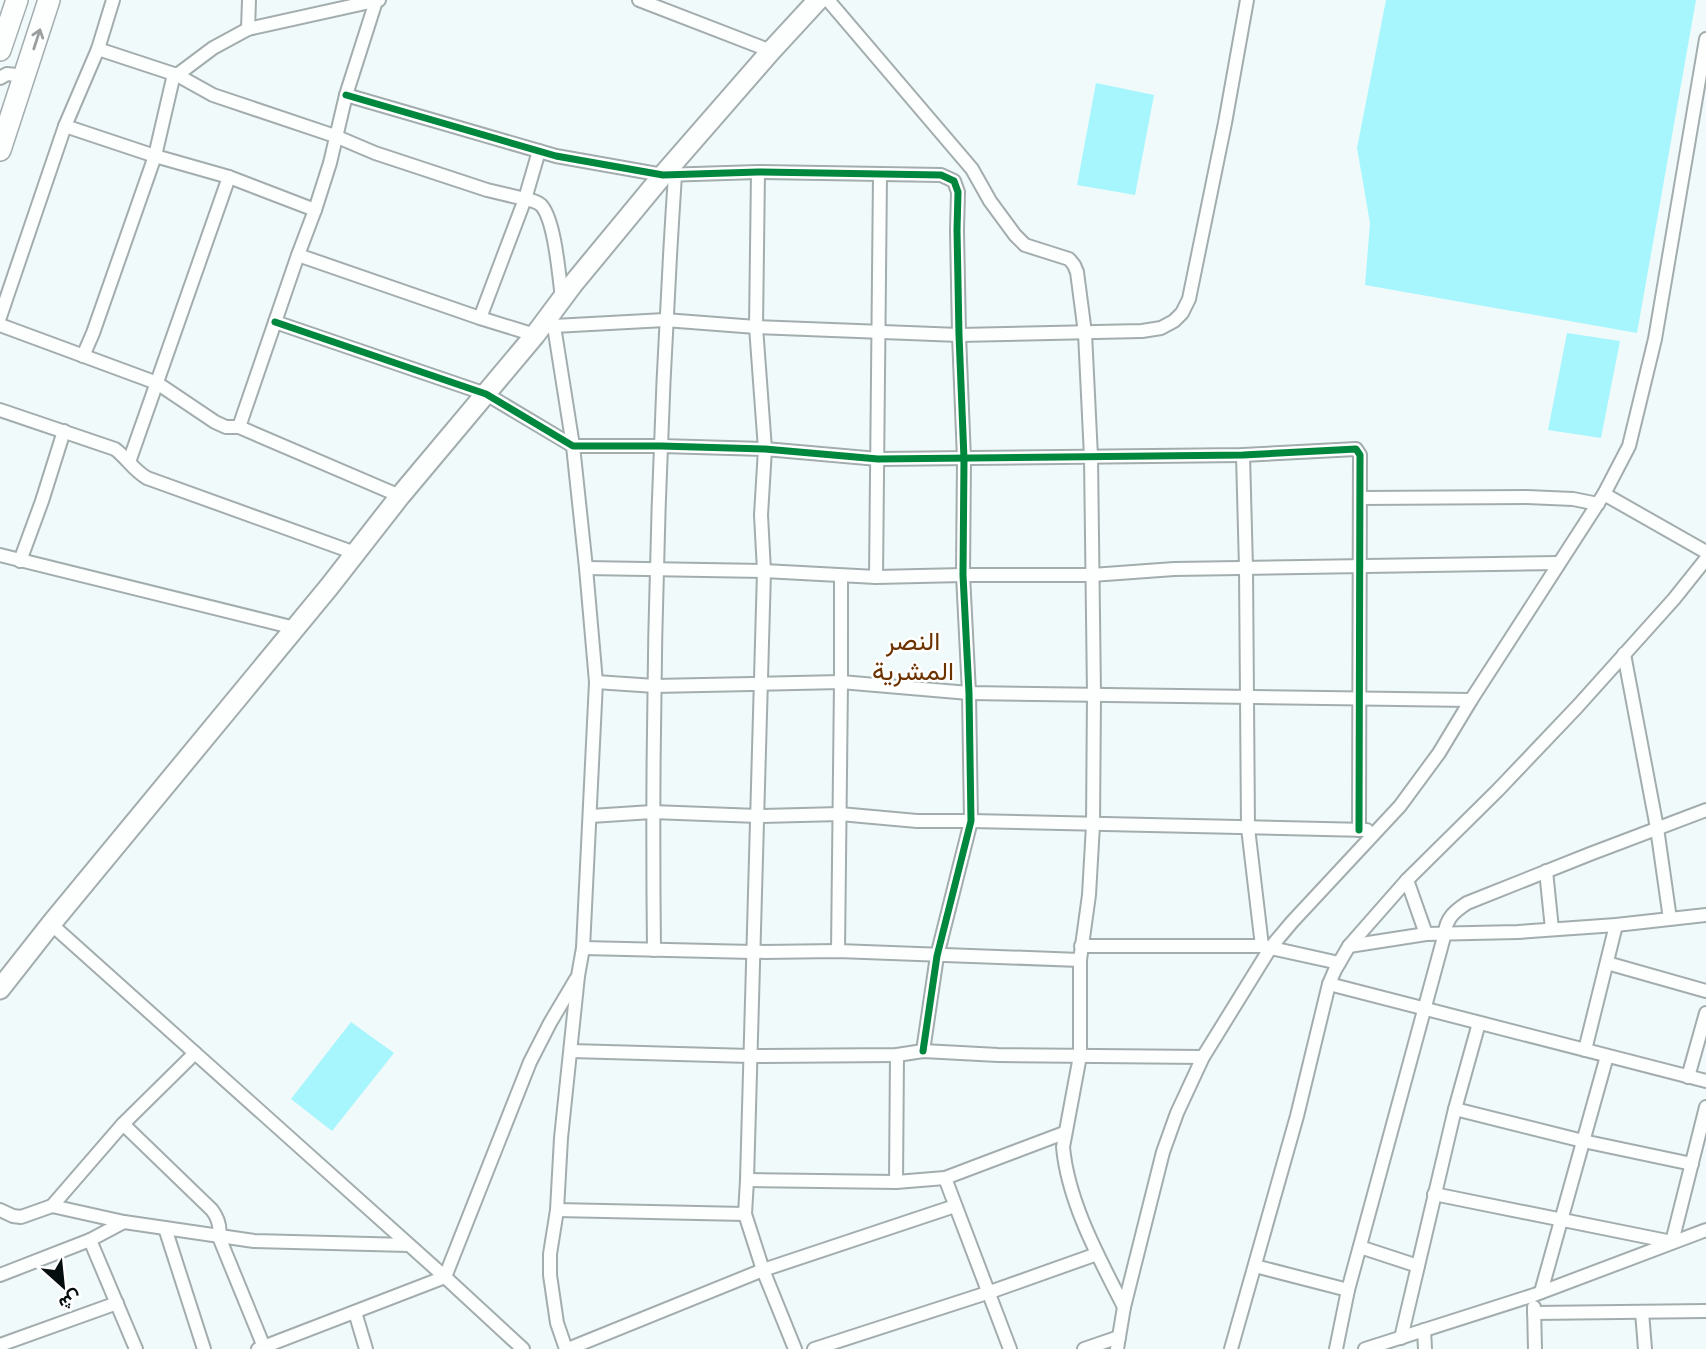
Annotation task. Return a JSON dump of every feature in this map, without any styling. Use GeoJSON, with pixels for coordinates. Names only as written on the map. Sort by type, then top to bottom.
{"type":"FeatureCollection","features":[{"type":"Feature","properties":{"kind":"main road"},"geometry":{"type":"LineString","coordinates":[[0,50],[17,0]]}},
{"type":"Feature","properties":{"kind":"main road"},"geometry":{"type":"LineString","coordinates":[[0,150],[49,0]]}},
{"type":"Feature","properties":{"kind":"main road"},"geometry":{"type":"LineString","coordinates":[[0,989],[377,528],[400,496],[535,335],[552,320],[562,298],[669,175],[771,51],[818,0]]}},
{"type":"Feature","properties":{"kind":"street"},"geometry":{"type":"LineString","coordinates":[[0,317],[65,126],[98,49],[113,0]]}},
{"type":"Feature","properties":{"kind":"street"},"geometry":{"type":"LineString","coordinates":[[248,0],[248,29]]}},
{"type":"Feature","properties":{"kind":"street"},"geometry":{"type":"LineString","coordinates":[[83,356],[155,156],[175,75],[213,48],[248,29],[377,0]]}},
{"type":"Feature","properties":{"kind":"street"},"geometry":{"type":"LineString","coordinates":[[239,427],[315,210],[330,163],[346,95],[377,0]]}},
{"type":"Feature","properties":{"kind":"street"},"geometry":{"type":"LineString","coordinates":[[639,0],[771,51]]}},
{"type":"Feature","properties":{"kind":"street"},"geometry":{"type":"LineString","coordinates":[[828,0],[972,169],[990,201],[1015,235],[1025,246],[1069,260],[1074,265],[1079,282],[1085,333],[1091,457],[1093,825],[1089,895],[1080,960],[1080,1056],[1064,1133],[1064,1158],[1070,1183],[1097,1254],[1124,1307]]}},
{"type":"Feature","properties":{"kind":"street"},"geometry":{"type":"LineString","coordinates":[[955,1206],[763,1270],[567,1349],[557,1323],[550,1254],[557,1210],[561,1138],[583,948],[596,682],[573,446],[552,320],[665,320],[756,327],[959,335],[1085,333],[1161,328],[1182,313],[1189,299],[1247,0]]}},
{"type":"Feature","properties":{"kind":"street"},"geometry":{"type":"LineString","coordinates":[[1084,1349],[1118,1343],[1124,1307],[1163,1152],[1177,1113],[1202,1057],[1267,947],[1400,806],[1431,763],[1601,499],[1629,446],[1655,339],[1706,38]]}},
{"type":"Feature","properties":{"kind":"street"},"geometry":{"type":"LineString","coordinates":[[98,49],[175,75],[214,95],[335,136],[387,158],[536,202],[550,222],[562,298]]}},
{"type":"Feature","properties":{"kind":"street"},"geometry":{"type":"LineString","coordinates":[[0,78],[7,75],[25,76]]}},
{"type":"Feature","properties":{"kind":"street"},"geometry":{"type":"LineString","coordinates":[[346,95],[556,156],[669,175],[758,172],[941,175],[954,181],[958,192],[971,821],[937,956],[923,1051]]}},
{"type":"Feature","properties":{"kind":"street"},"geometry":{"type":"LineString","coordinates":[[65,126],[229,177],[315,210]]}},
{"type":"Feature","properties":{"kind":"street"},"geometry":{"type":"LineString","coordinates":[[480,318],[525,199],[539,151]]}},
{"type":"Feature","properties":{"kind":"street"},"geometry":{"type":"LineString","coordinates":[[758,172],[756,327],[765,449],[761,514],[764,571],[744,1214],[795,1349]]}},
{"type":"Feature","properties":{"kind":"street"},"geometry":{"type":"LineString","coordinates":[[654,950],[652,812],[655,570],[669,175]]}},
{"type":"Feature","properties":{"kind":"street"},"geometry":{"type":"LineString","coordinates":[[876,577],[880,175]]}},
{"type":"Feature","properties":{"kind":"street"},"geometry":{"type":"LineString","coordinates":[[129,462],[229,177]]}},
{"type":"Feature","properties":{"kind":"street"},"geometry":{"type":"LineString","coordinates":[[298,255],[535,335]]}},
{"type":"Feature","properties":{"kind":"street"},"geometry":{"type":"LineString","coordinates":[[275,322],[486,394],[573,446],[765,449],[878,460],[1243,454],[1356,449],[1360,455],[1359,830]]}},
{"type":"Feature","properties":{"kind":"street"},"geometry":{"type":"LineString","coordinates":[[0,325],[157,383],[215,422],[226,427],[239,427],[400,496]]}},
{"type":"Feature","properties":{"kind":"street"},"geometry":{"type":"LineString","coordinates":[[0,410],[115,449],[146,478],[355,553]]}},
{"type":"Feature","properties":{"kind":"street"},"geometry":{"type":"LineString","coordinates":[[20,561],[64,431]]}},
{"type":"Feature","properties":{"kind":"street"},"geometry":{"type":"LineString","coordinates":[[1243,454],[1248,828],[1267,947]]}},
{"type":"Feature","properties":{"kind":"street"},"geometry":{"type":"LineString","coordinates":[[1360,498],[1601,499],[1706,552]]}},
{"type":"Feature","properties":{"kind":"street"},"geometry":{"type":"LineString","coordinates":[[0,555],[295,628]]}},
{"type":"Feature","properties":{"kind":"street"},"geometry":{"type":"LineString","coordinates":[[1231,1349],[1297,1116],[1329,984],[1349,946],[1407,880],[1577,707],[1674,599],[1706,559]]}},
{"type":"Feature","properties":{"kind":"street"},"geometry":{"type":"LineString","coordinates":[[586,568],[764,571],[876,577],[1092,575],[1174,569],[1559,563]]}},
{"type":"Feature","properties":{"kind":"street"},"geometry":{"type":"LineString","coordinates":[[838,951],[841,576]]}},
{"type":"Feature","properties":{"kind":"street"},"geometry":{"type":"LineString","coordinates":[[1624,654],[1657,828],[1670,919]]}},
{"type":"Feature","properties":{"kind":"street"},"geometry":{"type":"LineString","coordinates":[[596,682],[655,686],[841,682],[969,693],[1471,699]]}},
{"type":"Feature","properties":{"kind":"street"},"geometry":{"type":"LineString","coordinates":[[1336,1349],[1349,1290],[1448,919],[1467,903],[1706,810]]}},
{"type":"Feature","properties":{"kind":"street"},"geometry":{"type":"LineString","coordinates":[[591,816],[652,812],[758,816],[840,814],[917,821],[1378,830]]}},
{"type":"Feature","properties":{"kind":"street"},"geometry":{"type":"LineString","coordinates":[[1546,871],[1552,929]]}},
{"type":"Feature","properties":{"kind":"street"},"geometry":{"type":"LineString","coordinates":[[1407,880],[1426,934]]}},
{"type":"Feature","properties":{"kind":"street"},"geometry":{"type":"LineString","coordinates":[[1349,946],[1426,934],[1518,932],[1706,915]]}},
{"type":"Feature","properties":{"kind":"street"},"geometry":{"type":"LineString","coordinates":[[51,924],[523,1349]]}},
{"type":"Feature","properties":{"kind":"street"},"geometry":{"type":"LineString","coordinates":[[1585,1050],[1616,925]]}},
{"type":"Feature","properties":{"kind":"street"},"geometry":{"type":"LineString","coordinates":[[1081,946],[1267,947],[1339,963]]}},
{"type":"Feature","properties":{"kind":"street"},"geometry":{"type":"LineString","coordinates":[[583,948],[753,953],[838,951],[1080,960]]}},
{"type":"Feature","properties":{"kind":"street"},"geometry":{"type":"LineString","coordinates":[[1607,963],[1706,991]]}},
{"type":"Feature","properties":{"kind":"street"},"geometry":{"type":"LineString","coordinates":[[123,1124],[212,1210],[219,1223],[219,1237],[261,1348],[445,1277],[530,1062],[578,976]]}},
{"type":"Feature","properties":{"kind":"street"},"geometry":{"type":"LineString","coordinates":[[1329,984],[1706,1081]]}},
{"type":"Feature","properties":{"kind":"street"},"geometry":{"type":"LineString","coordinates":[[1688,1077],[1706,1013]]}},
{"type":"Feature","properties":{"kind":"street"},"geometry":{"type":"LineString","coordinates":[[1401,1338],[1455,1109],[1479,1023]]}},
{"type":"Feature","properties":{"kind":"street"},"geometry":{"type":"LineString","coordinates":[[571,1051],[750,1056],[897,1055],[923,1051],[998,1055],[1202,1057]]}},
{"type":"Feature","properties":{"kind":"street"},"geometry":{"type":"LineString","coordinates":[[0,1210],[21,1217],[51,1206],[123,1124],[195,1053]]}},
{"type":"Feature","properties":{"kind":"street"},"geometry":{"type":"LineString","coordinates":[[896,1182],[897,1055]]}},
{"type":"Feature","properties":{"kind":"street"},"geometry":{"type":"LineString","coordinates":[[1535,1349],[1534,1313],[1538,1294],[1607,1056]]}},
{"type":"Feature","properties":{"kind":"street"},"geometry":{"type":"LineString","coordinates":[[1672,1242],[1706,1107]]}},
{"type":"Feature","properties":{"kind":"street"},"geometry":{"type":"LineString","coordinates":[[1455,1109],[1583,1141],[1692,1164]]}},
{"type":"Feature","properties":{"kind":"street"},"geometry":{"type":"LineString","coordinates":[[747,1180],[896,1182],[945,1178],[1064,1133]]}},
{"type":"Feature","properties":{"kind":"street"},"geometry":{"type":"LineString","coordinates":[[945,1178],[1010,1349]]}},
{"type":"Feature","properties":{"kind":"street"},"geometry":{"type":"LineString","coordinates":[[1434,1194],[1672,1242]]}},
{"type":"Feature","properties":{"kind":"street"},"geometry":{"type":"LineString","coordinates":[[51,1206],[124,1222],[254,1241],[408,1245]]}},
{"type":"Feature","properties":{"kind":"street"},"geometry":{"type":"LineString","coordinates":[[557,1210],[744,1214]]}},
{"type":"Feature","properties":{"kind":"street"},"geometry":{"type":"LineString","coordinates":[[0,1275],[90,1240],[124,1222]]}},
{"type":"Feature","properties":{"kind":"street"},"geometry":{"type":"LineString","coordinates":[[165,1228],[204,1349]]}},
{"type":"Feature","properties":{"kind":"street"},"geometry":{"type":"LineString","coordinates":[[1365,1349],[1384,1346],[1424,1330],[1538,1294],[1706,1230]]}},
{"type":"Feature","properties":{"kind":"street"},"geometry":{"type":"LineString","coordinates":[[90,1240],[136,1349]]}},
{"type":"Feature","properties":{"kind":"street"},"geometry":{"type":"LineString","coordinates":[[1360,1248],[1418,1266]]}},
{"type":"Feature","properties":{"kind":"street"},"geometry":{"type":"LineString","coordinates":[[814,1349],[1097,1254]]}},
{"type":"Feature","properties":{"kind":"street"},"geometry":{"type":"LineString","coordinates":[[1255,1266],[1349,1290]]}},
{"type":"Feature","properties":{"kind":"street"},"geometry":{"type":"LineString","coordinates":[[0,1345],[117,1303]]}},
{"type":"Feature","properties":{"kind":"street"},"geometry":{"type":"LineString","coordinates":[[1534,1313],[1706,1311]]}},
{"type":"Feature","properties":{"kind":"street"},"geometry":{"type":"LineString","coordinates":[[355,1312],[366,1349]]}},
{"type":"Feature","properties":{"kind":"street"},"geometry":{"type":"LineString","coordinates":[[1642,1312],[1645,1349]]}},
{"type":"Feature","properties":{"kind":"street"},"geometry":{"type":"LineString","coordinates":[[1424,1330],[1425,1349]]}},
{"type":"Feature","properties":{"kind":"shaded area"},"geometry":{"type":"Polygon","coordinates":[[[1386,0],[1696,0],[1637,333],[1365,285],[1370,223],[1357,148],[1386,0]]]}},
{"type":"Feature","properties":{"kind":"shaded area"},"geometry":{"type":"Polygon","coordinates":[[[1096,83],[1154,95],[1135,195],[1077,185],[1096,83]]]}},
{"type":"Feature","properties":{"kind":"shaded area"},"geometry":{"type":"Polygon","coordinates":[[[1567,333],[1620,341],[1601,438],[1548,430],[1567,333]]]}},
{"type":"Feature","properties":{"kind":"shaded area"},"geometry":{"type":"Polygon","coordinates":[[[351,1022],[394,1053],[332,1131],[291,1099],[351,1022]]]}},
{"type":"Feature","properties":{"kind":"cycle path"},"geometry":{"type":"LineString","coordinates":[[346,95],[556,156],[663,175],[758,172],[941,175],[954,181],[958,192],[959,335],[964,459],[963,575],[969,693],[971,821],[937,956],[923,1051]]}},
{"type":"Feature","properties":{"kind":"cycle path"},"geometry":{"type":"LineString","coordinates":[[275,322],[486,394],[573,446],[765,449],[878,459],[1243,455],[1356,449],[1360,455],[1359,830]]}},
{"type":"Feature","properties":{"kind":"district","name":"النصر المشرية"},"geometry":{"type":"Point","coordinates":[913,655]}}]}
